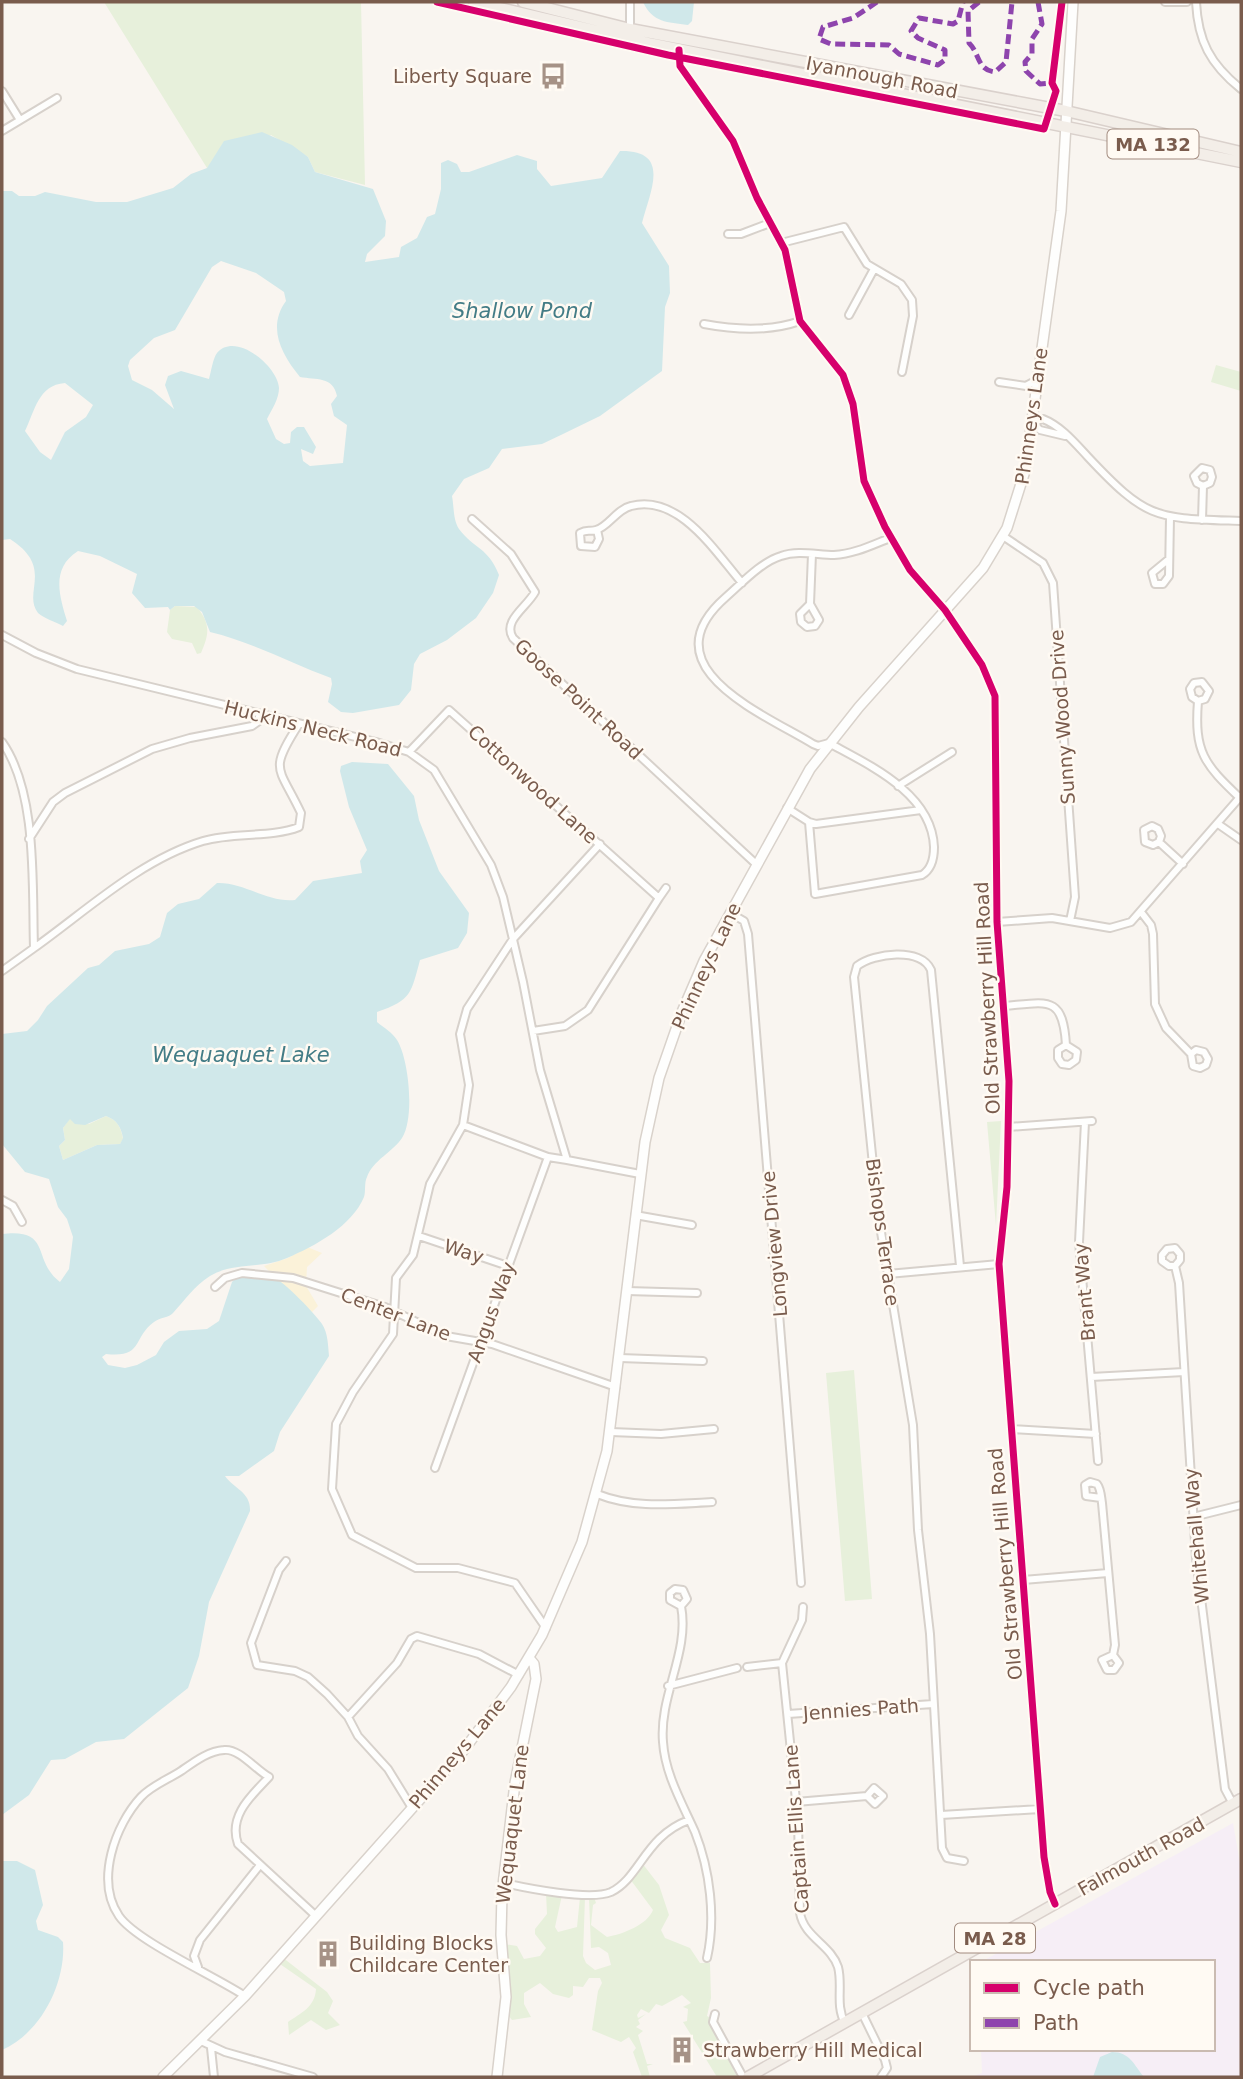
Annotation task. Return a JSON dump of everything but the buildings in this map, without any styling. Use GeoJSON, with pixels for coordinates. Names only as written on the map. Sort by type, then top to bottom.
{"type":"FeatureCollection","features":[{"type":"Feature","properties":{"kind":"main road","name":"Iyannough Road"},"geometry":{"type":"LineString","coordinates":[[474,2],[679,50],[1241,162]]}},
{"type":"Feature","properties":{"kind":"main road","name":"Iyannough Road"},"geometry":{"type":"LineString","coordinates":[[523,2],[630,29],[1066,111],[1241,152]]}},
{"type":"Feature","properties":{"kind":"main road","name":"Phinneys Lane"},"geometry":{"type":"LineString","coordinates":[[163,2077],[245,1996],[470,1744],[529,1658],[573,1565],[597,1494],[611,1432],[640,1174],[653,1100],[669,1046],[691,990],[787,808],[829,743],[983,568],[1003,536],[1020,494],[1061,211],[1073,2]]}},
{"type":"Feature","properties":{"kind":"main road","name":"Wequaquet Lane"},"geometry":{"type":"LineString","coordinates":[[497,2077],[505,2008],[501,1926],[503,1883],[515,1783],[536,1679],[535,1669],[529,1658]]}},
{"type":"Feature","properties":{"kind":"main road","name":"Falmouth Road"},"geometry":{"type":"LineString","coordinates":[[748,2077],[1237,1801]]}},
{"type":"Feature","properties":{"kind":"street"},"geometry":{"type":"LineString","coordinates":[[630,2],[630,29]]}},
{"type":"Feature","properties":{"kind":"street"},"geometry":{"type":"LineString","coordinates":[[1166,2],[1187,2]]}},
{"type":"Feature","properties":{"kind":"street"},"geometry":{"type":"LineString","coordinates":[[1196,2],[1205,50],[1221,72],[1241,89]]}},
{"type":"Feature","properties":{"kind":"street"},"geometry":{"type":"LineString","coordinates":[[679,50],[680,66],[733,141],[791,265],[800,321],[786,326],[755,329],[704,324]]}},
{"type":"Feature","properties":{"kind":"street"},"geometry":{"type":"LineString","coordinates":[[2,91],[20,120]]}},
{"type":"Feature","properties":{"kind":"street"},"geometry":{"type":"LineString","coordinates":[[2,131],[57,98]]}},
{"type":"Feature","properties":{"kind":"street"},"geometry":{"type":"LineString","coordinates":[[729,234],[741,234],[770,223]]}},
{"type":"Feature","properties":{"kind":"street"},"geometry":{"type":"LineString","coordinates":[[781,243],[844,227],[864,260],[874,269],[901,284],[912,300],[913,316],[902,372]]}},
{"type":"Feature","properties":{"kind":"street"},"geometry":{"type":"LineString","coordinates":[[849,315],[874,269]]}},
{"type":"Feature","properties":{"kind":"street","name":"Old Strawberry Hill Road"},"geometry":{"type":"LineString","coordinates":[[800,321],[835,362],[846,382],[855,412],[864,481],[890,538],[910,570],[945,610],[982,665],[995,696],[997,922],[1009,1059],[1007,1187],[999,1264],[1040,1809],[1050,1892],[1055,1904]]}},
{"type":"Feature","properties":{"kind":"street"},"geometry":{"type":"LineString","coordinates":[[999,383],[1026,386],[1037,380]]}},
{"type":"Feature","properties":{"kind":"street"},"geometry":{"type":"LineString","coordinates":[[1031,422],[1046,420],[1058,426],[1126,497],[1147,510],[1170,517],[1241,521]]}},
{"type":"Feature","properties":{"kind":"street"},"geometry":{"type":"LineString","coordinates":[[1031,422],[1037,429],[1065,436]]}},
{"type":"Feature","properties":{"kind":"street"},"geometry":{"type":"LineString","coordinates":[[1202,520],[1203,486]]}},
{"type":"Feature","properties":{"kind":"street"},"geometry":{"type":"LineString","coordinates":[[597,530],[615,513],[630,506],[662,507],[682,517],[743,583]]}},
{"type":"Feature","properties":{"kind":"street"},"geometry":{"type":"LineString","coordinates":[[1169,559],[1170,517]]}},
{"type":"Feature","properties":{"kind":"street","name":"Goose Point Road"},"geometry":{"type":"LineString","coordinates":[[472,519],[511,555],[535,592],[511,622],[509,631],[513,638],[756,864]]}},
{"type":"Feature","properties":{"kind":"street","name":"Sunny Wood Drive"},"geometry":{"type":"LineString","coordinates":[[1003,536],[1043,563],[1053,583],[1075,897],[1070,921]]}},
{"type":"Feature","properties":{"kind":"street"},"geometry":{"type":"LineString","coordinates":[[809,822],[815,894],[926,873],[932,864],[934,844],[929,822],[921,810],[885,774],[829,743],[818,746],[813,744],[718,685],[705,669],[699,640],[704,621],[712,609],[777,557],[791,553],[844,554],[890,538]]}},
{"type":"Feature","properties":{"kind":"street"},"geometry":{"type":"LineString","coordinates":[[810,604],[812,554]]}},
{"type":"Feature","properties":{"kind":"street","name":"Huckins Neck Road"},"geometry":{"type":"LineString","coordinates":[[2,635],[36,653],[77,669],[409,752],[434,770],[496,877],[513,939],[543,1081],[567,1160]]}},
{"type":"Feature","properties":{"kind":"street"},"geometry":{"type":"LineString","coordinates":[[997,922],[1043,918],[1110,928],[1131,922],[1141,912],[1241,797],[1202,756],[1196,734],[1198,701]]}},
{"type":"Feature","properties":{"kind":"street","name":"Cottonwood Lane"},"geometry":{"type":"LineString","coordinates":[[409,752],[449,710],[659,898]]}},
{"type":"Feature","properties":{"kind":"street"},"geometry":{"type":"LineString","coordinates":[[29,839],[53,802],[65,793],[152,749],[190,738],[252,726],[258,721],[258,714]]}},
{"type":"Feature","properties":{"kind":"street"},"geometry":{"type":"LineString","coordinates":[[2,971],[146,869],[191,845],[237,833],[299,827],[301,813],[282,781],[278,768],[281,754],[299,724]]}},
{"type":"Feature","properties":{"kind":"street"},"geometry":{"type":"LineString","coordinates":[[2,742],[12,758],[19,780],[29,839],[34,948]]}},
{"type":"Feature","properties":{"kind":"street"},"geometry":{"type":"LineString","coordinates":[[898,786],[952,752]]}},
{"type":"Feature","properties":{"kind":"street"},"geometry":{"type":"LineString","coordinates":[[787,808],[809,822],[820,824],[921,810]]}},
{"type":"Feature","properties":{"kind":"street"},"geometry":{"type":"LineString","coordinates":[[1218,824],[1241,840]]}},
{"type":"Feature","properties":{"kind":"street"},"geometry":{"type":"LineString","coordinates":[[1159,842],[1183,864]]}},
{"type":"Feature","properties":{"kind":"street"},"geometry":{"type":"LineString","coordinates":[[545,1628],[515,1583],[458,1568],[416,1568],[352,1535],[332,1489],[337,1424],[353,1392],[393,1334],[396,1278],[413,1255],[430,1184],[463,1125],[469,1094],[460,1048],[461,1027],[467,1009],[513,939],[600,844]]}},
{"type":"Feature","properties":{"kind":"street"},"geometry":{"type":"LineString","coordinates":[[533,1031],[565,1026],[588,1010],[666,888]]}},
{"type":"Feature","properties":{"kind":"street"},"geometry":{"type":"LineString","coordinates":[[1141,912],[1152,929],[1153,984],[1157,1010],[1171,1035],[1191,1054]]}},
{"type":"Feature","properties":{"kind":"street","name":"Longview Drive"},"geometry":{"type":"LineString","coordinates":[[730,914],[744,921],[748,933],[801,1583]]}},
{"type":"Feature","properties":{"kind":"street","name":"Bishops Terrace"},"geometry":{"type":"LineString","coordinates":[[960,1266],[931,970],[927,962],[914,956],[875,958],[860,963],[854,974],[874,1184],[914,1425],[918,1530],[928,1615],[943,1852],[950,1859],[964,1861]]}},
{"type":"Feature","properties":{"kind":"street"},"geometry":{"type":"LineString","coordinates":[[1005,1006],[1042,1002],[1056,1006],[1063,1016],[1066,1045]]}},
{"type":"Feature","properties":{"kind":"street","name":"Brant Way"},"geometry":{"type":"LineString","coordinates":[[1008,1127],[1089,1121],[1079,1242],[1098,1461]]}},
{"type":"Feature","properties":{"kind":"street"},"geometry":{"type":"LineString","coordinates":[[463,1125],[548,1157],[640,1174]]}},
{"type":"Feature","properties":{"kind":"street","name":"Angus Way"},"geometry":{"type":"LineString","coordinates":[[435,1468],[548,1157]]}},
{"type":"Feature","properties":{"kind":"street"},"geometry":{"type":"LineString","coordinates":[[2,1200],[13,1206],[22,1222]]}},
{"type":"Feature","properties":{"kind":"street"},"geometry":{"type":"LineString","coordinates":[[635,1215],[692,1225]]}},
{"type":"Feature","properties":{"kind":"street","name":"Way"},"geometry":{"type":"LineString","coordinates":[[419,1236],[508,1266]]}},
{"type":"Feature","properties":{"kind":"street"},"geometry":{"type":"LineString","coordinates":[[888,1273],[999,1264]]}},
{"type":"Feature","properties":{"kind":"street","name":"Whitehall Way"},"geometry":{"type":"LineString","coordinates":[[1175,1266],[1179,1283],[1193,1517],[1225,1789],[1237,1801]]}},
{"type":"Feature","properties":{"kind":"street","name":"Center Lane"},"geometry":{"type":"LineString","coordinates":[[215,1287],[225,1278],[237,1275],[263,1273],[293,1278],[395,1311],[446,1336],[481,1342],[617,1387]]}},
{"type":"Feature","properties":{"kind":"street"},"geometry":{"type":"LineString","coordinates":[[627,1290],[697,1293]]}},
{"type":"Feature","properties":{"kind":"street"},"geometry":{"type":"LineString","coordinates":[[620,1358],[703,1361]]}},
{"type":"Feature","properties":{"kind":"street"},"geometry":{"type":"LineString","coordinates":[[1091,1377],[1184,1371]]}},
{"type":"Feature","properties":{"kind":"street"},"geometry":{"type":"LineString","coordinates":[[611,1432],[661,1434],[714,1429]]}},
{"type":"Feature","properties":{"kind":"street"},"geometry":{"type":"LineString","coordinates":[[1011,1429],[1096,1434]]}},
{"type":"Feature","properties":{"kind":"street"},"geometry":{"type":"LineString","coordinates":[[597,1494],[620,1503],[644,1506],[712,1502]]}},
{"type":"Feature","properties":{"kind":"street"},"geometry":{"type":"LineString","coordinates":[[1101,1498],[1113,1655]]}},
{"type":"Feature","properties":{"kind":"street"},"geometry":{"type":"LineString","coordinates":[[1193,1517],[1241,1504]]}},
{"type":"Feature","properties":{"kind":"street"},"geometry":{"type":"LineString","coordinates":[[286,1561],[279,1570],[251,1643],[257,1665],[283,1667],[308,1677],[348,1717],[355,1732],[385,1765],[412,1808]]}},
{"type":"Feature","properties":{"kind":"street"},"geometry":{"type":"LineString","coordinates":[[1023,1580],[1108,1573]]}},
{"type":"Feature","properties":{"kind":"street"},"geometry":{"type":"LineString","coordinates":[[681,1606],[682,1635],[668,1686],[662,1728],[663,1748],[670,1775],[689,1820],[709,1888],[710,1931],[707,1958]]}},
{"type":"Feature","properties":{"kind":"street"},"geometry":{"type":"LineString","coordinates":[[747,1667],[782,1664],[802,1620],[803,1607]]}},
{"type":"Feature","properties":{"kind":"street"},"geometry":{"type":"LineString","coordinates":[[348,1717],[397,1662],[409,1642],[417,1636],[480,1654],[519,1675]]}},
{"type":"Feature","properties":{"kind":"street","name":"Captain Ellis Lane"},"geometry":{"type":"LineString","coordinates":[[782,1664],[796,1802],[801,1920],[838,1967],[839,2008],[845,2023]]}},
{"type":"Feature","properties":{"kind":"street"},"geometry":{"type":"LineString","coordinates":[[668,1686],[737,1668]]}},
{"type":"Feature","properties":{"kind":"street","name":"Jennies Path"},"geometry":{"type":"LineString","coordinates":[[788,1714],[933,1704]]}},
{"type":"Feature","properties":{"kind":"street"},"geometry":{"type":"LineString","coordinates":[[245,1996],[139,1935],[119,1917],[111,1901],[111,1857],[124,1820],[142,1796],[205,1755],[230,1751],[269,1777],[241,1809],[233,1828],[238,1844],[316,1916]]}},
{"type":"Feature","properties":{"kind":"street"},"geometry":{"type":"LineString","coordinates":[[796,1802],[867,1796]]}},
{"type":"Feature","properties":{"kind":"street"},"geometry":{"type":"LineString","coordinates":[[941,1815],[1040,1809]]}},
{"type":"Feature","properties":{"kind":"street"},"geometry":{"type":"LineString","coordinates":[[503,1883],[587,1894],[610,1892],[625,1880],[664,1832],[689,1820]]}},
{"type":"Feature","properties":{"kind":"street"},"geometry":{"type":"LineString","coordinates":[[198,1967],[194,1956],[200,1940],[260,1865]]}},
{"type":"Feature","properties":{"kind":"street"},"geometry":{"type":"LineString","coordinates":[[862,2013],[886,2060],[886,2072],[881,2077]]}},
{"type":"Feature","properties":{"kind":"street"},"geometry":{"type":"LineString","coordinates":[[715,2014],[713,2021],[743,2077]]}},
{"type":"Feature","properties":{"kind":"street"},"geometry":{"type":"LineString","coordinates":[[201,2041],[211,2048],[313,2077]]}},
{"type":"Feature","properties":{"kind":"street"},"geometry":{"type":"LineString","coordinates":[[211,2048],[214,2077]]}},
{"type":"Feature","properties":{"kind":"shaded area"},"geometry":{"type":"Polygon","coordinates":[[[1233,1823],[1241,1869],[1241,2077],[971,2077],[982,2073],[981,2051],[1215,2051],[1215,1960],[985,1960],[1233,1823]]]}},
{"type":"Feature","properties":{"kind":"green space"},"geometry":{"type":"Polygon","coordinates":[[[104,2],[361,2],[365,185],[315,172],[308,157],[271,135],[207,168],[104,2]]]}},
{"type":"Feature","properties":{"kind":"green space"},"geometry":{"type":"Polygon","coordinates":[[[1216,365],[1241,372],[1241,391],[1211,382],[1216,365]]]}},
{"type":"Feature","properties":{"kind":"green space"},"geometry":{"type":"Polygon","coordinates":[[[175,606],[197,607],[202,613],[207,630],[201,653],[197,654],[192,643],[172,639],[167,632],[170,610],[175,606]]]}},
{"type":"Feature","properties":{"kind":"green space"},"geometry":{"type":"Polygon","coordinates":[[[106,1116],[120,1128],[123,1139],[120,1144],[97,1145],[63,1160],[59,1146],[65,1140],[63,1128],[70,1118],[89,1124],[106,1116]]]}},
{"type":"Feature","properties":{"kind":"green space"},"geometry":{"type":"Polygon","coordinates":[[[1001,1121],[996,1226],[987,1122],[1001,1121]]]}},
{"type":"Feature","properties":{"kind":"green space"},"geometry":{"type":"Polygon","coordinates":[[[854,1370],[872,1599],[845,1601],[826,1373],[854,1370]]]}},
{"type":"Feature","properties":{"kind":"green space"},"geometry":{"type":"Polygon","coordinates":[[[642,1863],[659,1885],[669,1915],[661,1930],[665,1938],[690,1948],[700,1963],[710,1963],[711,1998],[707,2016],[711,2018],[737,2077],[717,2077],[683,2022],[687,2021],[688,2009],[683,2007],[691,2003],[682,1995],[662,2006],[656,2004],[649,2013],[641,2009],[637,2015],[638,2018],[646,2014],[638,2020],[640,2024],[636,2027],[643,2031],[638,2035],[647,2064],[653,2064],[647,2066],[650,2077],[642,2077],[633,2052],[636,2048],[629,2037],[621,2042],[592,2030],[598,1991],[602,1983],[600,1978],[589,1978],[583,1987],[573,1986],[573,1995],[569,1998],[553,1994],[540,1983],[524,1993],[524,2004],[531,2017],[512,2020],[508,2015],[504,1944],[517,1946],[524,1959],[540,1956],[546,1948],[535,1934],[535,1929],[547,1914],[546,1893],[562,1895],[555,1927],[558,1932],[577,1927],[580,1897],[585,1897],[583,1956],[586,1963],[595,1970],[611,1965],[608,1953],[599,1947],[591,1948],[589,1898],[594,1897],[596,1903],[593,1905],[591,1925],[607,1937],[640,1924],[653,1910],[630,1879],[642,1863]]]}},
{"type":"Feature","properties":{"kind":"green space"},"geometry":{"type":"Polygon","coordinates":[[[282,1957],[327,1992],[333,2001],[328,2013],[340,2025],[326,2030],[311,2020],[289,2035],[288,2022],[310,2005],[316,1989],[277,1962],[282,1957]]]}},
{"type":"Feature","properties":{"kind":"sand"},"geometry":{"type":"Polygon","coordinates":[[[307,1247],[322,1253],[307,1267],[306,1286],[318,1306],[311,1313],[264,1266],[288,1258],[307,1247]]]}},
{"type":"Feature","properties":{"kind":"water"},"geometry":{"type":"Polygon","coordinates":[[[643,2],[694,2],[692,21],[688,25],[661,20],[651,14],[643,2]]]}},
{"type":"Feature","properties":{"kind":"water","name":"Shallow Pond"},"geometry":{"type":"Polygon","coordinates":[[[262,132],[292,145],[308,157],[315,172],[373,189],[386,221],[385,236],[367,254],[365,262],[399,257],[401,247],[417,238],[427,217],[435,214],[441,189],[441,163],[448,160],[457,164],[461,172],[469,172],[517,155],[537,161],[537,169],[551,186],[602,178],[620,151],[636,152],[646,157],[652,165],[652,186],[642,223],[669,266],[670,293],[665,307],[662,371],[600,416],[542,444],[502,449],[489,468],[464,479],[452,496],[457,525],[465,536],[485,553],[499,575],[493,593],[476,618],[447,640],[420,654],[414,664],[411,690],[399,705],[353,713],[341,712],[328,702],[331,678],[256,647],[210,632],[202,612],[194,606],[175,606],[170,610],[168,607],[145,608],[132,593],[137,574],[100,556],[78,551],[64,565],[59,583],[67,621],[63,626],[38,613],[34,605],[35,579],[31,560],[10,539],[2,540],[2,191],[12,191],[19,196],[35,196],[45,192],[96,202],[127,202],[173,188],[191,174],[207,168],[224,141],[262,132]],[[221,261],[212,267],[175,330],[154,338],[130,360],[128,366],[132,380],[152,390],[174,409],[165,385],[168,376],[181,371],[209,379],[217,353],[225,347],[245,349],[264,362],[277,380],[278,396],[267,419],[276,439],[284,444],[290,443],[291,432],[297,427],[304,427],[316,447],[313,454],[301,449],[303,461],[310,466],[343,463],[347,425],[334,416],[331,404],[337,396],[335,390],[323,380],[300,377],[282,350],[277,330],[280,311],[286,301],[284,292],[256,273],[221,261]],[[65,383],[56,385],[43,394],[25,431],[40,452],[51,460],[65,432],[86,417],[93,405],[65,383]]]}},
{"type":"Feature","properties":{"kind":"water","name":"Wequaquet Lake"},"geometry":{"type":"Polygon","coordinates":[[[352,762],[388,764],[414,796],[419,820],[439,871],[469,913],[467,933],[458,948],[420,960],[412,988],[404,999],[377,1012],[377,1022],[395,1037],[405,1061],[409,1089],[406,1129],[398,1143],[370,1171],[364,1197],[351,1217],[332,1234],[287,1258],[228,1269],[210,1276],[194,1289],[171,1315],[156,1320],[147,1328],[132,1350],[102,1357],[108,1365],[125,1368],[137,1365],[156,1355],[164,1342],[179,1331],[207,1329],[219,1321],[232,1282],[245,1275],[269,1276],[279,1280],[292,1291],[322,1324],[329,1356],[280,1432],[274,1451],[239,1476],[225,1476],[248,1499],[250,1511],[209,1602],[199,1656],[188,1688],[124,1739],[96,1742],[65,1759],[51,1760],[29,1795],[2,1815],[2,1234],[18,1233],[35,1241],[51,1273],[60,1282],[69,1269],[73,1237],[67,1219],[58,1207],[49,1179],[25,1172],[2,1144],[2,1034],[27,1031],[47,1006],[88,968],[99,965],[115,951],[149,944],[160,937],[167,913],[178,904],[199,899],[217,883],[237,886],[275,898],[295,900],[313,881],[362,873],[360,861],[367,850],[349,807],[341,766],[352,762]],[[106,1116],[85,1125],[75,1124],[70,1119],[63,1128],[65,1140],[59,1146],[63,1160],[97,1145],[120,1144],[123,1138],[121,1130],[106,1116]]]}},
{"type":"Feature","properties":{"kind":"water"},"geometry":{"type":"Polygon","coordinates":[[[2,1861],[17,1861],[35,1870],[43,1905],[36,1921],[38,1930],[58,1937],[63,1942],[63,1958],[55,1990],[39,2019],[28,2032],[2,2050],[2,1861]]]}},
{"type":"Feature","properties":{"kind":"water"},"geometry":{"type":"Polygon","coordinates":[[[1112,2052],[1127,2057],[1144,2077],[1093,2077],[1100,2057],[1112,2052]]]}},
{"type":"Feature","properties":{"kind":"marked path"},"geometry":{"type":"LineString","coordinates":[[877,2],[853,18],[823,27],[819,39],[831,44],[889,45],[899,54],[938,65],[945,60],[945,50],[918,38],[911,31],[919,18],[953,24],[958,21],[963,2]]}},
{"type":"Feature","properties":{"kind":"marked path"},"geometry":{"type":"LineString","coordinates":[[979,2],[968,11],[969,43],[982,65],[995,72],[1006,62],[1012,2]]}},
{"type":"Feature","properties":{"kind":"marked path"},"geometry":{"type":"LineString","coordinates":[[1038,2],[1042,24],[1032,39],[1032,54],[1025,62],[1026,71],[1040,84],[1052,83]]}},
{"type":"Feature","properties":{"kind":"cycle path"},"geometry":{"type":"LineString","coordinates":[[437,2],[668,55],[1044,129],[1056,91],[1052,83],[1062,2]]}},
{"type":"Feature","properties":{"kind":"cycle path"},"geometry":{"type":"LineString","coordinates":[[679,50],[680,66],[733,141],[757,198],[785,250],[800,321],[843,375],[853,404],[864,481],[885,527],[910,570],[945,610],[982,665],[995,696],[997,922],[1009,1081],[1007,1187],[999,1264],[1044,1857],[1050,1892],[1055,1904]]}},
{"type":"Feature","properties":{"kind":"place","name":"Liberty Square"},"geometry":{"type":"Point","coordinates":[553,76]}},
{"type":"Feature","properties":{"kind":"place","name":"Building Blocks Childcare Center"},"geometry":{"type":"Point","coordinates":[328,1954]}},
{"type":"Feature","properties":{"kind":"place","name":"Strawberry Hill Medical"},"geometry":{"type":"Point","coordinates":[682,2050]}}]}
